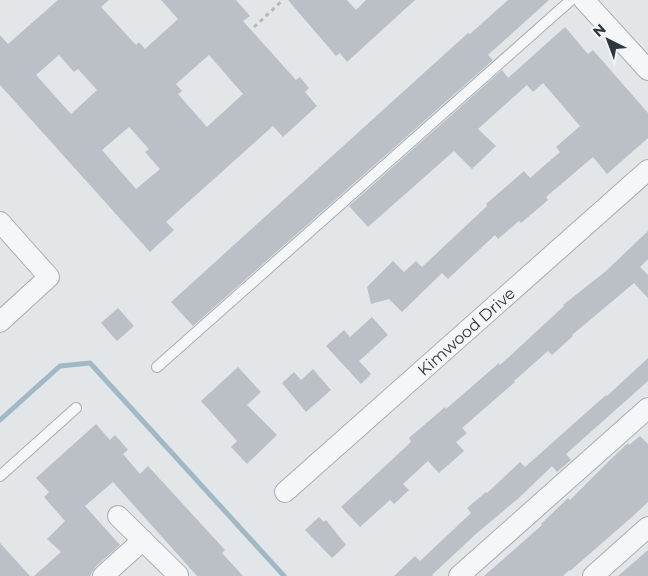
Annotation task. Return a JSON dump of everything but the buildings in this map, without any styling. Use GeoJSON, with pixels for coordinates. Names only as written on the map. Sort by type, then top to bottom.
{"type":"FeatureCollection","features":[{"type":"Feature","properties":{"kind":"street"},"geometry":{"type":"LineString","coordinates":[[584,0],[648,70]]}},
{"type":"Feature","properties":{"kind":"street","name":"Kimwood Drive"},"geometry":{"type":"LineString","coordinates":[[285,492],[648,170]]}},
{"type":"Feature","properties":{"kind":"street"},"geometry":{"type":"LineString","coordinates":[[0,222],[49,277],[0,322]]}},
{"type":"Feature","properties":{"kind":"street"},"geometry":{"type":"LineString","coordinates":[[458,576],[648,408]]}},
{"type":"Feature","properties":{"kind":"street"},"geometry":{"type":"LineString","coordinates":[[118,516],[178,574]]}},
{"type":"Feature","properties":{"kind":"street"},"geometry":{"type":"LineString","coordinates":[[593,576],[648,527]]}},
{"type":"Feature","properties":{"kind":"street"},"geometry":{"type":"LineString","coordinates":[[104,576],[143,540]]}},
{"type":"Feature","properties":{"kind":"lane"},"geometry":{"type":"LineString","coordinates":[[157,367],[571,0]]}},
{"type":"Feature","properties":{"kind":"lane"},"geometry":{"type":"LineString","coordinates":[[0,476],[76,408]]}},
{"type":"Feature","properties":{"kind":"path"},"geometry":{"type":"LineString","coordinates":[[254,27],[283,0]]}},
{"type":"Feature","properties":{"kind":"waterway"},"geometry":{"type":"LineString","coordinates":[[0,420],[60,366],[90,363],[284,576]]}}]}
